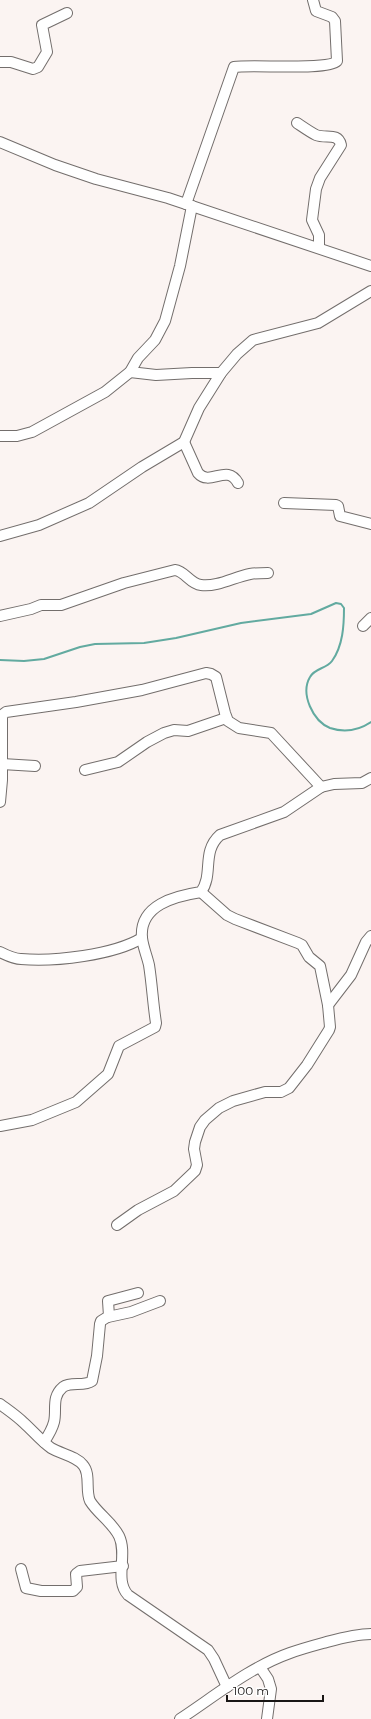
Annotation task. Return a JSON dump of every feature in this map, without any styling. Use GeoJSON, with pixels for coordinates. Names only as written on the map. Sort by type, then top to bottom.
{"type":"FeatureCollection","features":[{"type":"Feature","properties":{"kind":"street"},"geometry":{"type":"LineString","coordinates":[[0,436],[17,436],[32,432],[105,392],[130,372],[138,358],[155,340],[165,320],[180,266],[189,205],[234,66],[332,64],[337,61],[335,21],[332,17],[316,11],[313,0]]}},
{"type":"Feature","properties":{"kind":"street"},"geometry":{"type":"LineString","coordinates":[[0,62],[11,62],[33,69],[38,67],[47,52],[42,25],[67,12]]}},
{"type":"Feature","properties":{"kind":"street"},"geometry":{"type":"LineString","coordinates":[[297,123],[316,135],[336,137],[340,140],[341,145],[320,178],[316,189],[312,220],[318,235],[319,248]]}},
{"type":"Feature","properties":{"kind":"street"},"geometry":{"type":"LineString","coordinates":[[0,142],[55,165],[96,179],[189,205],[371,266]]}},
{"type":"Feature","properties":{"kind":"street"},"geometry":{"type":"LineString","coordinates":[[0,536],[39,525],[89,503],[142,467],[184,442],[199,408],[220,374],[237,354],[253,340],[313,325],[323,321],[371,292]]}},
{"type":"Feature","properties":{"kind":"street"},"geometry":{"type":"LineString","coordinates":[[130,372],[156,375],[192,373],[220,374]]}},
{"type":"Feature","properties":{"kind":"street"},"geometry":{"type":"LineString","coordinates":[[184,442],[198,473],[201,476],[208,478],[228,474],[238,483]]}},
{"type":"Feature","properties":{"kind":"street"},"geometry":{"type":"LineString","coordinates":[[284,503],[336,505],[338,506],[340,516],[371,524]]}},
{"type":"Feature","properties":{"kind":"street"},"geometry":{"type":"LineString","coordinates":[[0,616],[31,609],[41,605],[61,605],[124,583],[175,570],[182,572],[197,584],[203,585],[222,582],[250,574],[268,573]]}},
{"type":"Feature","properties":{"kind":"street"},"geometry":{"type":"LineString","coordinates":[[363,626],[371,618]]}},
{"type":"Feature","properties":{"kind":"street"},"geometry":{"type":"LineString","coordinates":[[0,802],[2,791],[2,716],[8,711],[124,694],[158,687],[191,676],[206,673],[216,677],[226,718],[233,725],[239,728],[271,733],[321,787]]}},
{"type":"Feature","properties":{"kind":"street"},"geometry":{"type":"LineString","coordinates":[[85,770],[118,762],[146,742],[164,732],[174,730],[188,731],[226,718]]}},
{"type":"Feature","properties":{"kind":"street"},"geometry":{"type":"LineString","coordinates":[[2,764],[35,766]]}},
{"type":"Feature","properties":{"kind":"street"},"geometry":{"type":"LineString","coordinates":[[201,892],[206,883],[209,851],[220,835],[284,812],[321,787],[334,784],[362,783],[371,778]]}},
{"type":"Feature","properties":{"kind":"street"},"geometry":{"type":"LineString","coordinates":[[0,1126],[32,1120],[76,1102],[108,1074],[119,1046],[154,1027],[156,1023],[153,993],[142,938],[146,918],[157,906],[178,896],[201,892]]}},
{"type":"Feature","properties":{"kind":"street"},"geometry":{"type":"LineString","coordinates":[[117,1225],[138,1210],[174,1191],[194,1171],[197,1165],[194,1149],[200,1127],[205,1120],[219,1108],[248,1096],[265,1092],[282,1092],[289,1088],[307,1065],[330,1027],[328,1005],[320,966],[309,957],[302,945],[227,915],[201,892]]}},
{"type":"Feature","properties":{"kind":"street"},"geometry":{"type":"LineString","coordinates":[[328,1005],[348,979],[366,942],[371,936]]}},
{"type":"Feature","properties":{"kind":"street"},"geometry":{"type":"LineString","coordinates":[[0,952],[22,959],[60,958],[121,948],[142,938]]}},
{"type":"Feature","properties":{"kind":"street"},"geometry":{"type":"LineString","coordinates":[[108,1317],[108,1301],[138,1292]]}},
{"type":"Feature","properties":{"kind":"street"},"geometry":{"type":"LineString","coordinates":[[44,1442],[54,1423],[55,1402],[58,1392],[65,1386],[88,1383],[92,1381],[97,1356],[101,1321],[108,1317],[131,1312],[160,1301]]}},
{"type":"Feature","properties":{"kind":"street"},"geometry":{"type":"LineString","coordinates":[[0,1404],[53,1449],[79,1461],[83,1465],[85,1468],[90,1501],[114,1528],[119,1536],[123,1549],[122,1586],[126,1592],[208,1650],[214,1658],[227,1687]]}},
{"type":"Feature","properties":{"kind":"street"},"geometry":{"type":"LineString","coordinates":[[20,1569],[26,1588],[41,1591],[73,1591],[77,1587],[76,1574],[80,1570],[123,1566]]}},
{"type":"Feature","properties":{"kind":"street"},"geometry":{"type":"LineString","coordinates":[[180,1719],[260,1666],[290,1653],[334,1640],[363,1634],[371,1634]]}},
{"type":"Feature","properties":{"kind":"street"},"geometry":{"type":"LineString","coordinates":[[260,1666],[268,1679],[271,1689],[267,1719]]}},
{"type":"Feature","properties":{"kind":"waterway"},"geometry":{"type":"LineString","coordinates":[[0,660],[24,661],[44,659],[80,647],[95,644],[144,643],[176,638],[241,623],[311,614],[336,603],[341,604],[344,608],[343,628],[339,649],[330,664],[315,672],[310,677],[307,684],[307,699],[318,719],[330,728],[336,730],[352,730],[371,722]]}}]}
